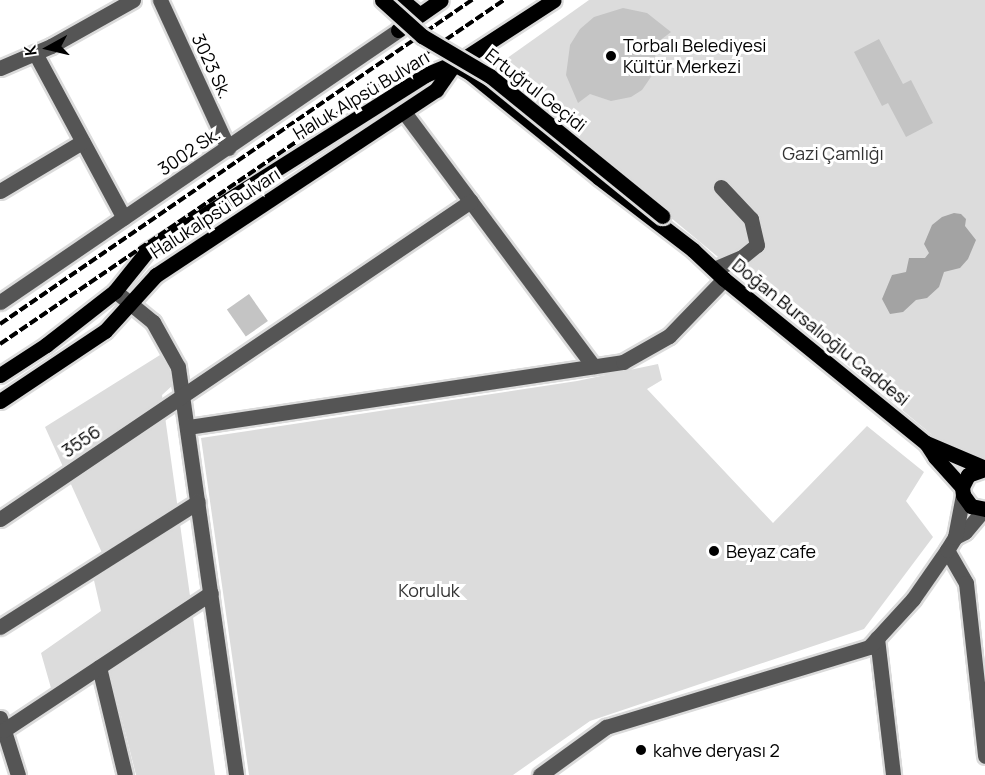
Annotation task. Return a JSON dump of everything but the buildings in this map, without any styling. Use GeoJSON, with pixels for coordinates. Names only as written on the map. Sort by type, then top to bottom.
{"type":"FeatureCollection","features":[{"type":"Feature","properties":{"kind":"main road","name":"Ertuğrul Geçidi"},"geometry":{"type":"LineString","coordinates":[[382,0],[422,36],[490,76],[662,216],[693,250]]}},
{"type":"Feature","properties":{"kind":"main road"},"geometry":{"type":"LineString","coordinates":[[402,0],[420,15]]}},
{"type":"Feature","properties":{"kind":"main road"},"geometry":{"type":"LineString","coordinates":[[398,30],[441,0]]}},
{"type":"Feature","properties":{"kind":"main road"},"geometry":{"type":"LineString","coordinates":[[530,16],[536,0]]}},
{"type":"Feature","properties":{"kind":"main road"},"geometry":{"type":"LineString","coordinates":[[554,0],[454,64],[470,73],[598,177],[693,250]]}},
{"type":"Feature","properties":{"kind":"main road","name":"Halukalpsü Bulvarı"},"geometry":{"type":"LineString","coordinates":[[0,401],[105,331],[156,275],[436,90],[454,64]]}},
{"type":"Feature","properties":{"kind":"main road","name":"Haluk Alpsü Bulvarı"},"geometry":{"type":"LineString","coordinates":[[0,375],[46,345],[115,291],[147,251],[425,75],[454,64]]}},
{"type":"Feature","properties":{"kind":"main road","name":"Doğan Bursalıoğlu Caddesi"},"geometry":{"type":"LineString","coordinates":[[693,250],[719,274],[926,442],[985,469]]}},
{"type":"Feature","properties":{"kind":"main road","name":"Doğan Bursalıoğlu Caddesi"},"geometry":{"type":"LineString","coordinates":[[926,442],[935,457],[963,491],[971,506],[985,509]]}},
{"type":"Feature","properties":{"kind":"main road"},"geometry":{"type":"LineString","coordinates":[[963,491],[968,475],[985,469]]}},
{"type":"Feature","properties":{"kind":"street"},"geometry":{"type":"LineString","coordinates":[[0,68],[35,53],[133,0]]}},
{"type":"Feature","properties":{"kind":"street","name":"3023 Sk."},"geometry":{"type":"LineString","coordinates":[[160,0],[228,148]]}},
{"type":"Feature","properties":{"kind":"street","name":"3002 Sk."},"geometry":{"type":"LineString","coordinates":[[0,302],[398,30]]}},
{"type":"Feature","properties":{"kind":"street"},"geometry":{"type":"LineString","coordinates":[[35,53],[124,218]]}},
{"type":"Feature","properties":{"kind":"street"},"geometry":{"type":"LineString","coordinates":[[404,112],[593,366]]}},
{"type":"Feature","properties":{"kind":"street"},"geometry":{"type":"LineString","coordinates":[[0,191],[82,142]]}},
{"type":"Feature","properties":{"kind":"street"},"geometry":{"type":"LineString","coordinates":[[188,427],[623,362],[669,336],[719,274],[757,245],[751,219],[721,187]]}},
{"type":"Feature","properties":{"kind":"street","name":"3556"},"geometry":{"type":"LineString","coordinates":[[0,519],[471,201]]}},
{"type":"Feature","properties":{"kind":"street"},"geometry":{"type":"LineString","coordinates":[[115,291],[153,322],[178,367],[236,775]]}},
{"type":"Feature","properties":{"kind":"street"},"geometry":{"type":"LineString","coordinates":[[963,491],[951,543],[966,583],[982,687],[985,756]]}},
{"type":"Feature","properties":{"kind":"street"},"geometry":{"type":"LineString","coordinates":[[0,627],[198,502]]}},
{"type":"Feature","properties":{"kind":"street"},"geometry":{"type":"LineString","coordinates":[[540,775],[606,727],[869,647],[913,598],[951,543],[965,532],[985,509]]}},
{"type":"Feature","properties":{"kind":"street"},"geometry":{"type":"LineString","coordinates":[[18,775],[2,724],[99,667],[211,593]]}},
{"type":"Feature","properties":{"kind":"street"},"geometry":{"type":"LineString","coordinates":[[877,638],[893,775]]}},
{"type":"Feature","properties":{"kind":"street"},"geometry":{"type":"LineString","coordinates":[[99,667],[125,775]]}},
{"type":"Feature","properties":{"kind":"green space","name":"Gazi Çamlığı"},"geometry":{"type":"Polygon","coordinates":[[[589,0],[985,0],[985,479],[492,69],[589,0]]]}},
{"type":"Feature","properties":{"kind":"green space"},"geometry":{"type":"Polygon","coordinates":[[[160,355],[175,374],[173,385],[162,395],[215,775],[136,775],[105,652],[51,688],[41,653],[101,611],[93,576],[108,566],[45,427],[160,355]]]}},
{"type":"Feature","properties":{"kind":"green space","name":"Koruluk"},"geometry":{"type":"Polygon","coordinates":[[[658,364],[662,380],[647,389],[773,523],[867,426],[924,472],[906,501],[933,537],[864,629],[590,721],[513,775],[249,775],[201,438],[577,381],[658,364]]]}},
{"type":"Feature","properties":{"kind":"shaded area"},"geometry":{"type":"Polygon","coordinates":[[[954,213],[961,214],[966,219],[965,226],[976,240],[968,259],[960,268],[944,272],[939,287],[927,298],[916,300],[903,312],[890,314],[882,299],[892,275],[906,272],[909,258],[925,258],[929,253],[924,244],[932,225],[942,217],[954,213]]]}},
{"type":"Feature","properties":{"kind":"railway"},"geometry":{"type":"LineString","coordinates":[[0,324],[472,0]]}},
{"type":"Feature","properties":{"kind":"railway"},"geometry":{"type":"LineString","coordinates":[[0,344],[504,0]]}},
{"type":"Feature","properties":{"kind":"place","name":"Torbalı Belediyesi Kültür Merkezi"},"geometry":{"type":"Point","coordinates":[611,56]}},
{"type":"Feature","properties":{"kind":"place","name":"Beyaz cafe"},"geometry":{"type":"Point","coordinates":[714,551]}},
{"type":"Feature","properties":{"kind":"place","name":"kahve deryası 2"},"geometry":{"type":"Point","coordinates":[641,750]}}]}
